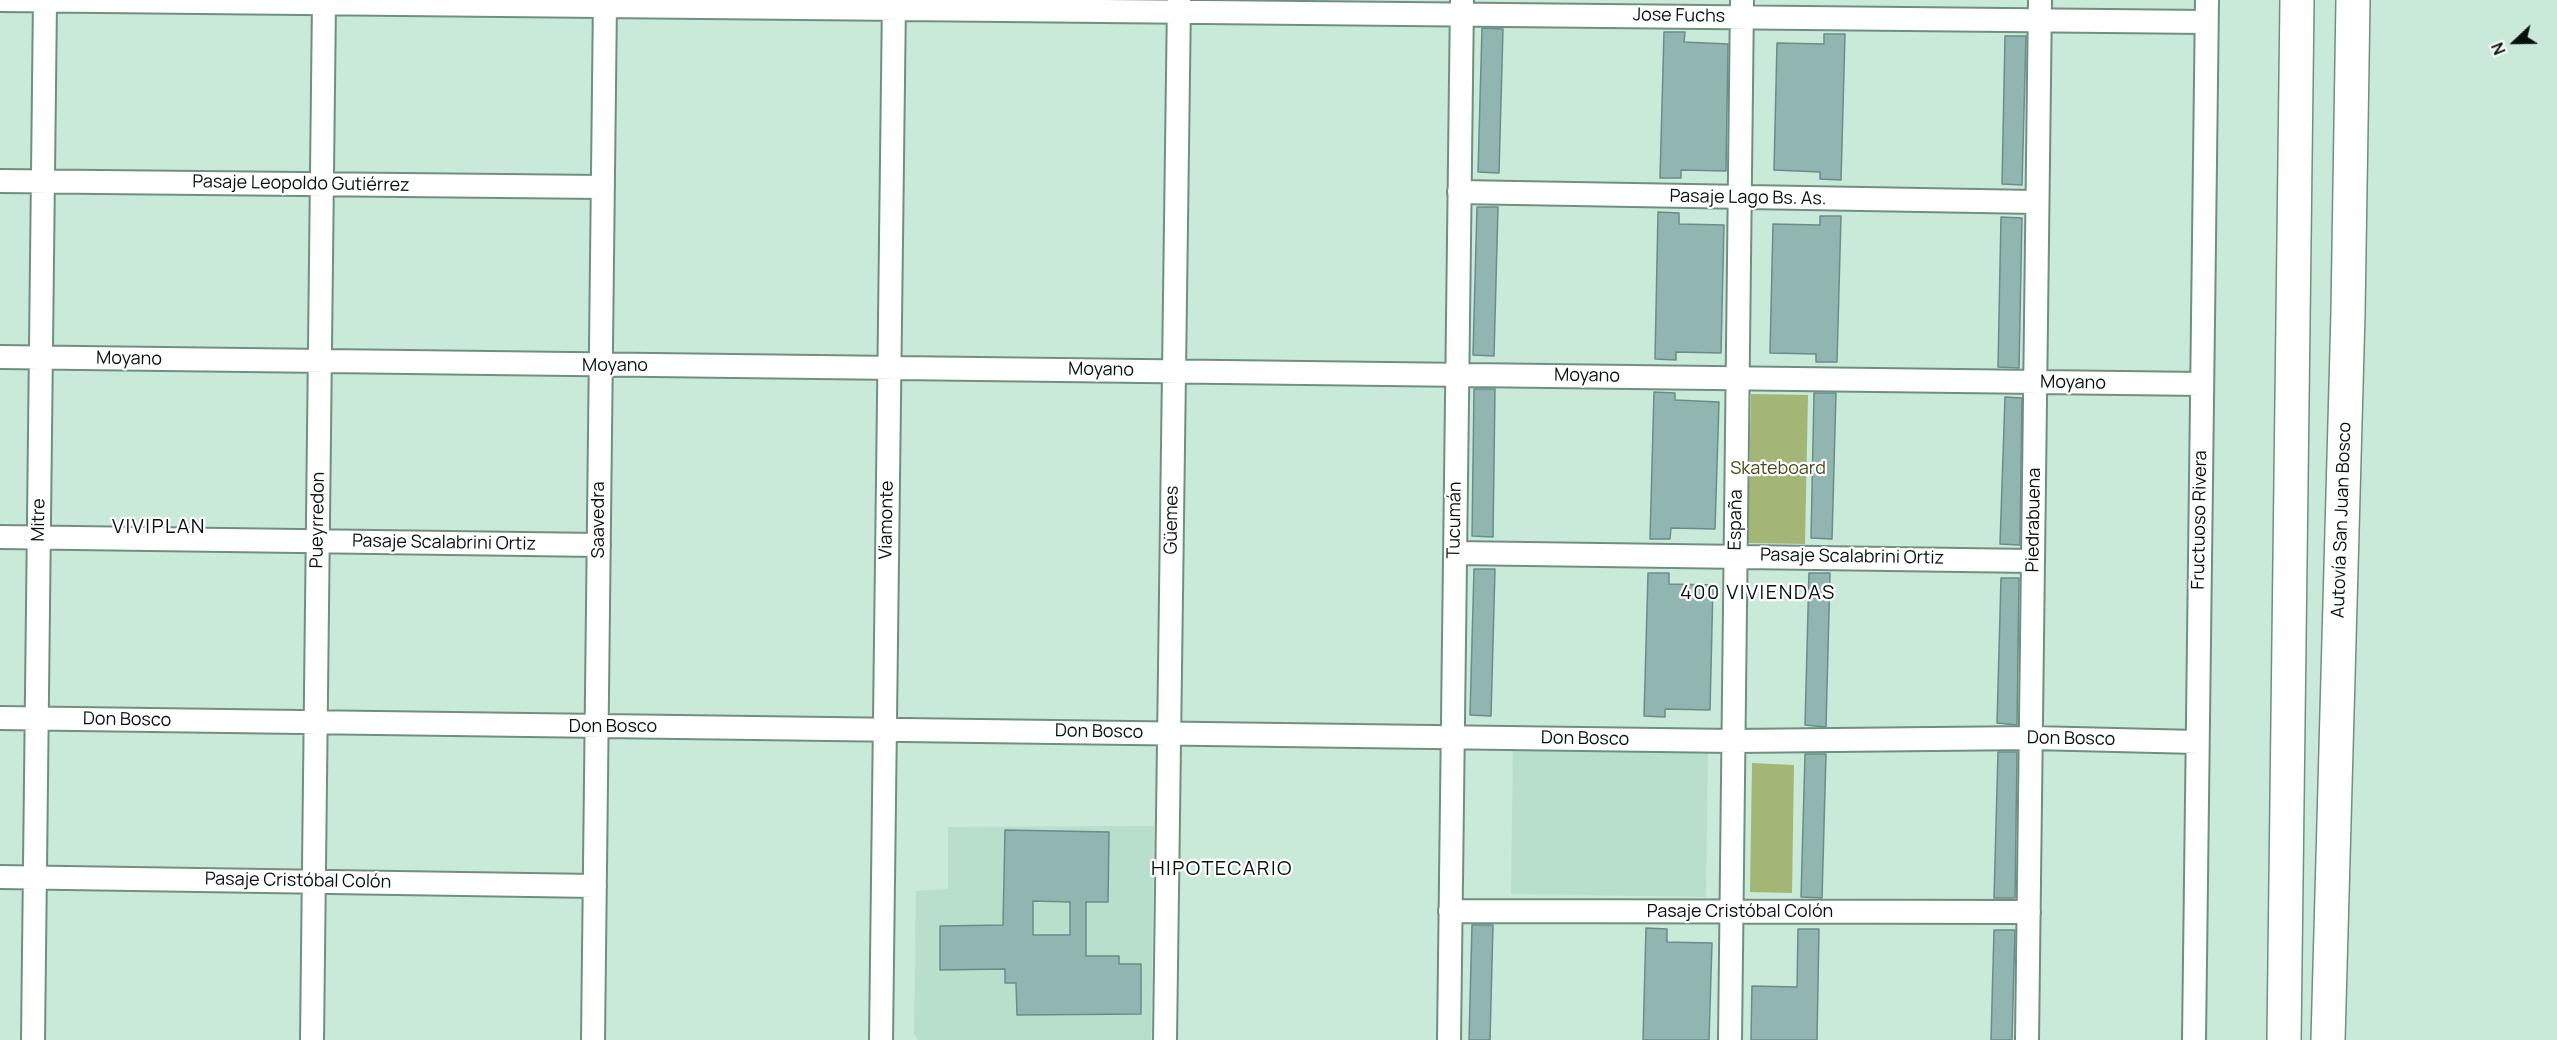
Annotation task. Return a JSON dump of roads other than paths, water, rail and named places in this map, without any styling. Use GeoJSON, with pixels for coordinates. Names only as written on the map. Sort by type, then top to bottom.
{"type":"FeatureCollection","features":[{"type":"Feature","properties":{"kind":"main road"},"geometry":{"type":"LineString","coordinates":[[2284,1040],[2297,0]]}},
{"type":"Feature","properties":{"kind":"main road","name":"Autovía San Juan Bosco"},"geometry":{"type":"LineString","coordinates":[[2328,1040],[2348,313],[2352,0]]}},
{"type":"Feature","properties":{"kind":"street","name":"Jose Fuchs"},"geometry":{"type":"LineString","coordinates":[[0,0],[2206,11]]}},
{"type":"Feature","properties":{"kind":"street","name":"Mitre"},"geometry":{"type":"LineString","coordinates":[[33,1040],[45,0]]}},
{"type":"Feature","properties":{"kind":"street","name":"Pueyrredon"},"geometry":{"type":"LineString","coordinates":[[312,1040],[324,2]]}},
{"type":"Feature","properties":{"kind":"street","name":"Saavedra"},"geometry":{"type":"LineString","coordinates":[[593,1040],[605,4]]}},
{"type":"Feature","properties":{"kind":"street","name":"Viamonte"},"geometry":{"type":"LineString","coordinates":[[881,1040],[894,4]]}},
{"type":"Feature","properties":{"kind":"street","name":"Güemes"},"geometry":{"type":"LineString","coordinates":[[1165,1040],[1179,5]]}},
{"type":"Feature","properties":{"kind":"street","name":"Tucumán"},"geometry":{"type":"LineString","coordinates":[[1449,1040],[1462,7]]}},
{"type":"Feature","properties":{"kind":"street","name":"España"},"geometry":{"type":"LineString","coordinates":[[1731,1040],[1742,9]]}},
{"type":"Feature","properties":{"kind":"street","name":"Piedrabuena"},"geometry":{"type":"LineString","coordinates":[[2027,1040],[2033,738],[2036,202],[2040,10]]}},
{"type":"Feature","properties":{"kind":"street","name":"Fructuoso Rivera"},"geometry":{"type":"LineString","coordinates":[[2194,1040],[2206,11]]}},
{"type":"Feature","properties":{"kind":"street","name":"Pasaje Leopoldo Gutiérrez"},"geometry":{"type":"LineString","coordinates":[[0,181],[603,187]]}},
{"type":"Feature","properties":{"kind":"street","name":"Pasaje Lago Bs. As."},"geometry":{"type":"LineString","coordinates":[[1459,192],[2036,202]]}},
{"type":"Feature","properties":{"kind":"street","name":"Moyano"},"geometry":{"type":"LineString","coordinates":[[0,357],[600,366],[889,366],[2202,384]]}},
{"type":"Feature","properties":{"kind":"street","name":"Pasaje Scalabrini Ortiz"},"geometry":{"type":"LineString","coordinates":[[0,537],[599,545]]}},
{"type":"Feature","properties":{"kind":"street","name":"Pasaje Scalabrini Ortiz"},"geometry":{"type":"LineString","coordinates":[[1455,553],[1735,555],[2033,561]]}},
{"type":"Feature","properties":{"kind":"street","name":"Don Bosco"},"geometry":{"type":"LineString","coordinates":[[0,718],[597,728],[885,728],[1733,741],[2033,738],[2197,742]]}},
{"type":"Feature","properties":{"kind":"street","name":"Pasaje Cristóbal Colón"},"geometry":{"type":"LineString","coordinates":[[0,877],[595,886]]}},
{"type":"Feature","properties":{"kind":"street","name":"Pasaje Cristóbal Colón"},"geometry":{"type":"LineString","coordinates":[[1450,911],[2029,912]]}},
{"type":"Feature","properties":{"kind":"district","name":"VIVIPLAN"},"geometry":{"type":"Point","coordinates":[159,527]}},
{"type":"Feature","properties":{"kind":"district","name":"400 VIVIENDAS"},"geometry":{"type":"Point","coordinates":[1758,593]}},
{"type":"Feature","properties":{"kind":"district","name":"HIPOTECARIO"},"geometry":{"type":"Point","coordinates":[1222,869]}},
{"type":"Feature","properties":{"kind":"park label","name":"Skateboard"},"geometry":{"type":"Point","coordinates":[1778,469]}}]}
